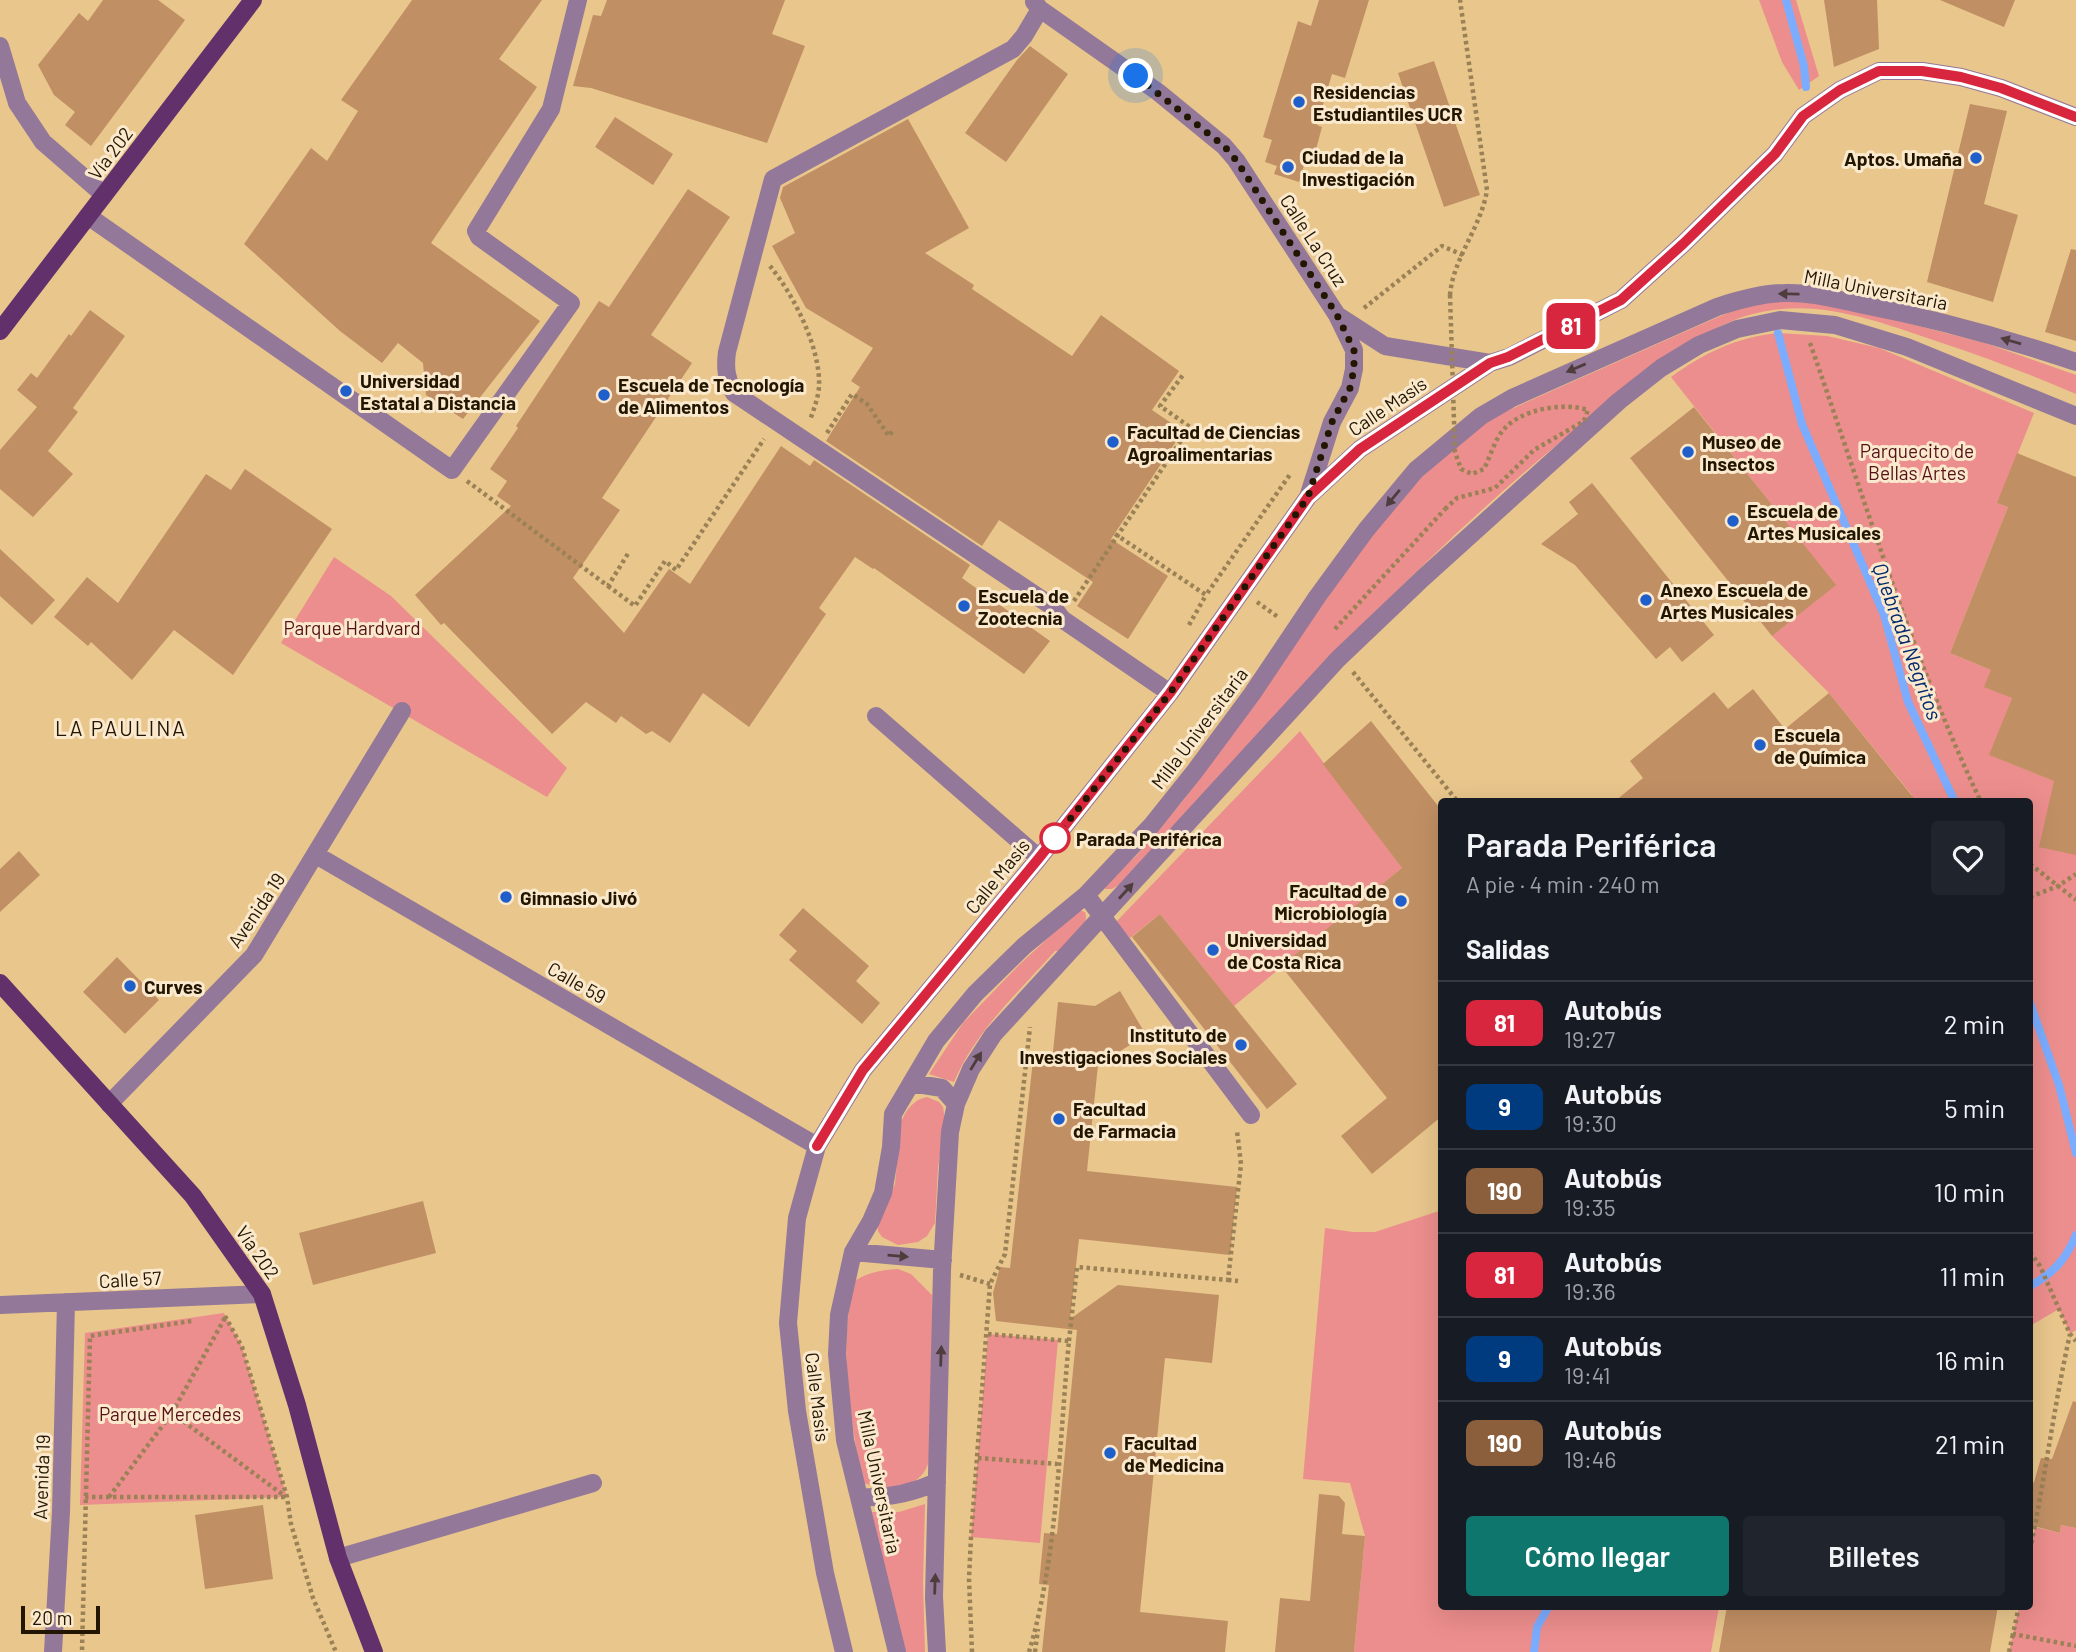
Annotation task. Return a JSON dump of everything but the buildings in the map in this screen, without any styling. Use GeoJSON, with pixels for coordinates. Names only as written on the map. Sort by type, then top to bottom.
{"type":"FeatureCollection","features":[{"type":"Feature","properties":{"kind":"main road","name":"Vía 202"},"geometry":{"type":"LineString","coordinates":[[0,331],[253,0]]}},
{"type":"Feature","properties":{"kind":"main road","name":"Vía 202"},"geometry":{"type":"LineString","coordinates":[[0,983],[194,1196],[262,1294],[338,1558],[374,1652]]}},
{"type":"Feature","properties":{"kind":"street"},"geometry":{"type":"LineString","coordinates":[[88,216],[452,470],[570,303],[479,237],[476,231],[551,109],[578,0]]}},
{"type":"Feature","properties":{"kind":"street"},"geometry":{"type":"LineString","coordinates":[[1036,4],[1013,49],[773,179],[727,352],[728,383],[734,393],[1054,607],[1062,619],[1170,693]]}},
{"type":"Feature","properties":{"kind":"street","name":"Calle La Cruz"},"geometry":{"type":"LineString","coordinates":[[1036,4],[1158,92],[1224,146],[1342,319],[1354,350],[1354,369],[1350,388],[1332,422],[1308,497]]}},
{"type":"Feature","properties":{"kind":"street"},"geometry":{"type":"LineString","coordinates":[[0,46],[17,103],[43,142],[104,195]]}},
{"type":"Feature","properties":{"kind":"street","name":"Calle Masís"},"geometry":{"type":"LineString","coordinates":[[817,1146],[863,1070],[1039,858],[1170,693],[1308,497],[1360,449],[1490,363],[1508,357],[1621,300],[1775,154],[1803,116],[1840,90],[1879,71],[1922,71],[1961,77],[2001,88],[2076,117]]}},
{"type":"Feature","properties":{"kind":"street","name":"Milla Universitaria"},"geometry":{"type":"LineString","coordinates":[[897,1652],[845,1440],[837,1354],[843,1289],[853,1252],[884,1193],[891,1147],[892,1114],[936,1041],[975,994],[1024,946],[1086,895],[1151,826],[1252,694],[1317,597],[1416,470],[1481,416],[1512,398],[1717,307],[1738,300],[1784,292],[1825,297],[1920,317],[2016,342],[2076,362]]}},
{"type":"Feature","properties":{"kind":"street","name":"Calle La Cruz"},"geometry":{"type":"LineString","coordinates":[[1342,319],[1385,346],[1490,363]]}},
{"type":"Feature","properties":{"kind":"street"},"geometry":{"type":"LineString","coordinates":[[937,1652],[934,1597],[943,1261],[950,1132],[956,1104],[971,1069],[993,1035],[1338,659],[1423,578],[1619,401],[1661,368],[1699,345],[1737,329],[1780,320],[1844,328],[1907,348],[2076,416]]}},
{"type":"Feature","properties":{"kind":"street","name":"Avenida 19"},"geometry":{"type":"LineString","coordinates":[[109,1104],[254,955],[402,712]]}},
{"type":"Feature","properties":{"kind":"street"},"geometry":{"type":"LineString","coordinates":[[876,716],[1039,858]]}},
{"type":"Feature","properties":{"kind":"street","name":"Calle 59"},"geometry":{"type":"LineString","coordinates":[[316,855],[817,1146]]}},
{"type":"Feature","properties":{"kind":"street"},"geometry":{"type":"LineString","coordinates":[[1086,895],[1251,1115]]}},
{"type":"Feature","properties":{"kind":"street"},"geometry":{"type":"LineString","coordinates":[[911,1083],[942,1088],[956,1104]]}},
{"type":"Feature","properties":{"kind":"street","name":"Calle Masis"},"geometry":{"type":"LineString","coordinates":[[817,1146],[797,1218],[788,1323],[797,1410],[825,1573],[844,1652]]}},
{"type":"Feature","properties":{"kind":"street"},"geometry":{"type":"LineString","coordinates":[[853,1252],[943,1261]]}},
{"type":"Feature","properties":{"kind":"street","name":"Calle 57"},"geometry":{"type":"LineString","coordinates":[[0,1305],[262,1294]]}},
{"type":"Feature","properties":{"kind":"street","name":"Avenida 19"},"geometry":{"type":"LineString","coordinates":[[53,1652],[62,1496],[66,1302]]}},
{"type":"Feature","properties":{"kind":"street"},"geometry":{"type":"LineString","coordinates":[[859,1497],[900,1494],[937,1482]]}},
{"type":"Feature","properties":{"kind":"street"},"geometry":{"type":"LineString","coordinates":[[338,1558],[593,1483]]}},
{"type":"Feature","properties":{"kind":"path"},"geometry":{"type":"LineString","coordinates":[[1328,636],[1457,498],[1495,488],[1534,450],[1584,421],[1588,410],[1574,405],[1524,414],[1503,429],[1484,469],[1472,474],[1461,469],[1455,452],[1451,279],[1484,208],[1487,190],[1460,0]]}},
{"type":"Feature","properties":{"kind":"path"},"geometry":{"type":"LineString","coordinates":[[1342,319],[1442,246],[1463,254]]}},
{"type":"Feature","properties":{"kind":"path"},"geometry":{"type":"LineString","coordinates":[[764,258],[781,279],[793,301],[804,325],[818,371],[819,389],[809,424],[801,419]]}},
{"type":"Feature","properties":{"kind":"path"},"geometry":{"type":"LineString","coordinates":[[1807,334],[1925,671],[1979,798]]}},
{"type":"Feature","properties":{"kind":"path"},"geometry":{"type":"LineString","coordinates":[[1182,375],[1160,406],[1191,427],[1117,535],[1206,595],[1298,463]]}},
{"type":"Feature","properties":{"kind":"path"},"geometry":{"type":"LineString","coordinates":[[817,429],[826,435],[852,394],[867,404],[881,429],[889,436],[893,430]]}},
{"type":"Feature","properties":{"kind":"path"},"geometry":{"type":"LineString","coordinates":[[452,470],[635,606],[665,561],[676,570],[771,428]]}},
{"type":"Feature","properties":{"kind":"path"},"geometry":{"type":"LineString","coordinates":[[608,586],[629,552]]}},
{"type":"Feature","properties":{"kind":"path"},"geometry":{"type":"LineString","coordinates":[[1338,659],[1353,672],[1455,798]]}},
{"type":"Feature","properties":{"kind":"path"},"geometry":{"type":"LineString","coordinates":[[2033,866],[2076,900]]}},
{"type":"Feature","properties":{"kind":"path"},"geometry":{"type":"LineString","coordinates":[[2033,896],[2059,886],[2076,874]]}},
{"type":"Feature","properties":{"kind":"path"},"geometry":{"type":"LineString","coordinates":[[972,1652],[969,1579],[990,1283],[1005,1254],[1030,1028],[1034,1019]]}},
{"type":"Feature","properties":{"kind":"path"},"geometry":{"type":"LineString","coordinates":[[1228,1280],[1241,1164],[1234,1121]]}},
{"type":"Feature","properties":{"kind":"path"},"geometry":{"type":"LineString","coordinates":[[2033,1256],[2040,1266],[2070,1334],[2076,1341]]}},
{"type":"Feature","properties":{"kind":"path"},"geometry":{"type":"LineString","coordinates":[[1035,1652],[1052,1528],[1077,1267],[1238,1281]]}},
{"type":"Feature","properties":{"kind":"path"},"geometry":{"type":"LineString","coordinates":[[213,1318],[226,1316]]}},
{"type":"Feature","properties":{"kind":"path"},"geometry":{"type":"LineString","coordinates":[[109,1497],[172,1413],[226,1316]]}},
{"type":"Feature","properties":{"kind":"path"},"geometry":{"type":"LineString","coordinates":[[226,1316],[242,1347],[287,1497],[291,1524],[313,1598],[336,1652]]}},
{"type":"Feature","properties":{"kind":"path"},"geometry":{"type":"LineString","coordinates":[[82,1650],[90,1336],[199,1320]]}},
{"type":"Feature","properties":{"kind":"path"},"geometry":{"type":"LineString","coordinates":[[988,1334],[1069,1341]]}},
{"type":"Feature","properties":{"kind":"path"},"geometry":{"type":"LineString","coordinates":[[2033,1534],[2056,1396],[2070,1334]]}},
{"type":"Feature","properties":{"kind":"path"},"geometry":{"type":"LineString","coordinates":[[172,1413],[287,1497]]}},
{"type":"Feature","properties":{"kind":"path"},"geometry":{"type":"LineString","coordinates":[[978,1458],[1057,1464]]}},
{"type":"Feature","properties":{"kind":"path"},"geometry":{"type":"LineString","coordinates":[[62,1496],[287,1497]]}},
{"type":"Feature","properties":{"kind":"path"},"geometry":{"type":"LineString","coordinates":[[1029,1652],[1041,1607]]}},
{"type":"Feature","properties":{"kind":"path"},"geometry":{"type":"LineString","coordinates":[[2009,1652],[2017,1610]]}},
{"type":"Feature","properties":{"kind":"path"},"geometry":{"type":"LineString","coordinates":[[2013,1634],[2076,1646]]}},
{"type":"Feature","properties":{"kind":"green space"},"geometry":{"type":"Polygon","coordinates":[[[1759,0],[1796,0],[1819,76],[1799,90],[1782,62],[1759,0]]]}},
{"type":"Feature","properties":{"kind":"green space"},"geometry":{"type":"Polygon","coordinates":[[[1772,300],[1816,302],[1985,343],[2076,375],[2076,394],[1959,349],[1838,312],[1795,308],[1773,310],[1734,320],[1716,329],[1681,350],[1632,386],[1494,499],[1429,559],[1304,686],[1122,883],[1112,889],[1105,889],[1105,884],[1136,856],[1182,802],[1263,691],[1328,592],[1399,498],[1473,430],[1500,414],[1709,321],[1735,310],[1772,300]]]}},
{"type":"Feature","properties":{"kind":"green space","name":"Parquecito de Bellas Artes"},"geometry":{"type":"Polygon","coordinates":[[[1778,333],[1827,336],[1879,348],[2034,413],[1998,503],[2008,507],[1950,653],[1991,670],[2012,698],[1990,755],[2057,782],[2076,855],[2076,1330],[2070,1334],[2059,1309],[2033,1324],[2033,798],[1908,798],[1912,795],[1829,693],[1772,636],[1835,585],[1671,377],[1735,342],[1778,333]]]}},
{"type":"Feature","properties":{"kind":"green space","name":"Parque Hardvard"},"geometry":{"type":"Polygon","coordinates":[[[334,557],[391,596],[567,768],[547,797],[281,643],[334,557]]]}},
{"type":"Feature","properties":{"kind":"green space"},"geometry":{"type":"Polygon","coordinates":[[[1300,731],[1402,868],[1234,1006],[1160,914],[1130,938],[1115,923],[1300,731]]]}},
{"type":"Feature","properties":{"kind":"green space"},"geometry":{"type":"Polygon","coordinates":[[[1078,910],[1085,912],[1086,918],[1080,933],[1064,951],[1055,951],[999,1013],[974,1046],[954,1082],[929,1074],[963,1023],[1019,965],[1078,910]]]}},
{"type":"Feature","properties":{"kind":"green space"},"geometry":{"type":"Polygon","coordinates":[[[927,1097],[939,1102],[943,1107],[945,1120],[938,1168],[935,1223],[927,1236],[918,1242],[898,1245],[882,1237],[877,1222],[895,1184],[901,1122],[911,1106],[927,1097]]]}},
{"type":"Feature","properties":{"kind":"green space"},"geometry":{"type":"Polygon","coordinates":[[[1438,1211],[1438,1610],[1718,1610],[1711,1652],[1354,1652],[1365,1536],[1350,1483],[1303,1479],[1325,1228],[1375,1232],[1438,1211]]]}},
{"type":"Feature","properties":{"kind":"green space"},"geometry":{"type":"Polygon","coordinates":[[[898,1269],[911,1274],[932,1295],[931,1456],[925,1470],[912,1483],[886,1487],[862,1482],[847,1381],[847,1329],[856,1280],[876,1272],[898,1269]]]}},
{"type":"Feature","properties":{"kind":"green space","name":"Parque Mercedes"},"geometry":{"type":"Polygon","coordinates":[[[224,1313],[242,1347],[287,1497],[80,1505],[85,1333],[224,1313]]]}},
{"type":"Feature","properties":{"kind":"green space"},"geometry":{"type":"Polygon","coordinates":[[[988,1334],[1058,1340],[1040,1543],[971,1537],[988,1334]]]}},
{"type":"Feature","properties":{"kind":"green space"},"geometry":{"type":"Polygon","coordinates":[[[925,1504],[925,1652],[903,1652],[872,1512],[899,1512],[925,1504]]]}},
{"type":"Feature","properties":{"kind":"green space"},"geometry":{"type":"Polygon","coordinates":[[[2061,1525],[2076,1528],[2076,1652],[2009,1652],[2018,1610],[2033,1610],[2035,1527],[2060,1533],[2061,1525]]]}},
{"type":"Feature","properties":{"kind":"waterway","name":"Quebrada Negritos"},"geometry":{"type":"LineString","coordinates":[[1786,0],[1804,66],[1806,87]]}},
{"type":"Feature","properties":{"kind":"waterway","name":"Quebrada Negritos"},"geometry":{"type":"LineString","coordinates":[[1778,333],[1802,424],[1884,615],[1908,702],[1953,798]]}},
{"type":"Feature","properties":{"kind":"waterway","name":"Quebrada Negritos"},"geometry":{"type":"LineString","coordinates":[[2033,1011],[2059,1085],[2076,1153]]}},
{"type":"Feature","properties":{"kind":"waterway","name":"Quebrada Negritos"},"geometry":{"type":"LineString","coordinates":[[2033,1284],[2058,1265],[2076,1235]]}},
{"type":"Feature","properties":{"kind":"waterway","name":"Quebrada Negritos"},"geometry":{"type":"LineString","coordinates":[[1534,1652],[1537,1627],[1547,1610]]}},
{"type":"Feature","properties":{"kind":"bus line","name":"81"},"geometry":{"type":"LineString","coordinates":[[817,1146],[863,1070],[1039,858],[1170,693],[1308,497],[1360,449],[1490,363],[1508,357],[1621,300],[1775,154],[1803,116],[1840,90],[1879,71],[1922,71],[1961,77],[2001,88],[2076,117]]}},
{"type":"Feature","properties":{"kind":"place","name":"Residencias Estudiantiles UCR"},"geometry":{"type":"Point","coordinates":[1299,102]}},
{"type":"Feature","properties":{"kind":"place","name":"Aptos. Umaña"},"geometry":{"type":"Point","coordinates":[1976,158]}},
{"type":"Feature","properties":{"kind":"place","name":"Ciudad de la Investigación"},"geometry":{"type":"Point","coordinates":[1288,167]}},
{"type":"Feature","properties":{"kind":"place","name":"Universidad Estatal a Distancia"},"geometry":{"type":"Point","coordinates":[346,391]}},
{"type":"Feature","properties":{"kind":"place","name":"Escuela de Tecnología de Alimentos"},"geometry":{"type":"Point","coordinates":[604,395]}},
{"type":"Feature","properties":{"kind":"place","name":"Facultad de Ciencias Agroalimentarias"},"geometry":{"type":"Point","coordinates":[1113,442]}},
{"type":"Feature","properties":{"kind":"place","name":"Museo de Insectos"},"geometry":{"type":"Point","coordinates":[1688,452]}},
{"type":"Feature","properties":{"kind":"place","name":"Escuela de Artes Musicales"},"geometry":{"type":"Point","coordinates":[1733,521]}},
{"type":"Feature","properties":{"kind":"place","name":"Anexo Escuela de Artes Musicales"},"geometry":{"type":"Point","coordinates":[1646,600]}},
{"type":"Feature","properties":{"kind":"place","name":"Escuela de Zootecnia"},"geometry":{"type":"Point","coordinates":[964,606]}},
{"type":"Feature","properties":{"kind":"place","name":"Escuela de Química"},"geometry":{"type":"Point","coordinates":[1760,745]}},
{"type":"Feature","properties":{"kind":"place","name":"Parada Periférica"},"geometry":{"type":"Point","coordinates":[1055,838]}},
{"type":"Feature","properties":{"kind":"place","name":"Gimnasio Jivó"},"geometry":{"type":"Point","coordinates":[506,897]}},
{"type":"Feature","properties":{"kind":"place","name":"Facultad de Microbiología"},"geometry":{"type":"Point","coordinates":[1401,901]}},
{"type":"Feature","properties":{"kind":"place","name":"Universidad de Costa Rica"},"geometry":{"type":"Point","coordinates":[1213,950]}},
{"type":"Feature","properties":{"kind":"place","name":"Curves"},"geometry":{"type":"Point","coordinates":[130,986]}},
{"type":"Feature","properties":{"kind":"place","name":"Instituto de Investigaciones Sociales"},"geometry":{"type":"Point","coordinates":[1241,1045]}},
{"type":"Feature","properties":{"kind":"place","name":"Facultad de Farmacia"},"geometry":{"type":"Point","coordinates":[1059,1119]}},
{"type":"Feature","properties":{"kind":"place","name":"Facultad de Medicina"},"geometry":{"type":"Point","coordinates":[1110,1453]}},
{"type":"Feature","properties":{"kind":"district","name":"LA PAULINA"},"geometry":{"type":"Point","coordinates":[121,727]}},
{"type":"Feature","properties":{"kind":"route"},"geometry":{"type":"LineString","coordinates":[[1055,838],[1170,693],[1308,497],[1332,422],[1350,388],[1354,369],[1354,350],[1337,315],[1236,160],[1224,146],[1136,76]]}}]}
